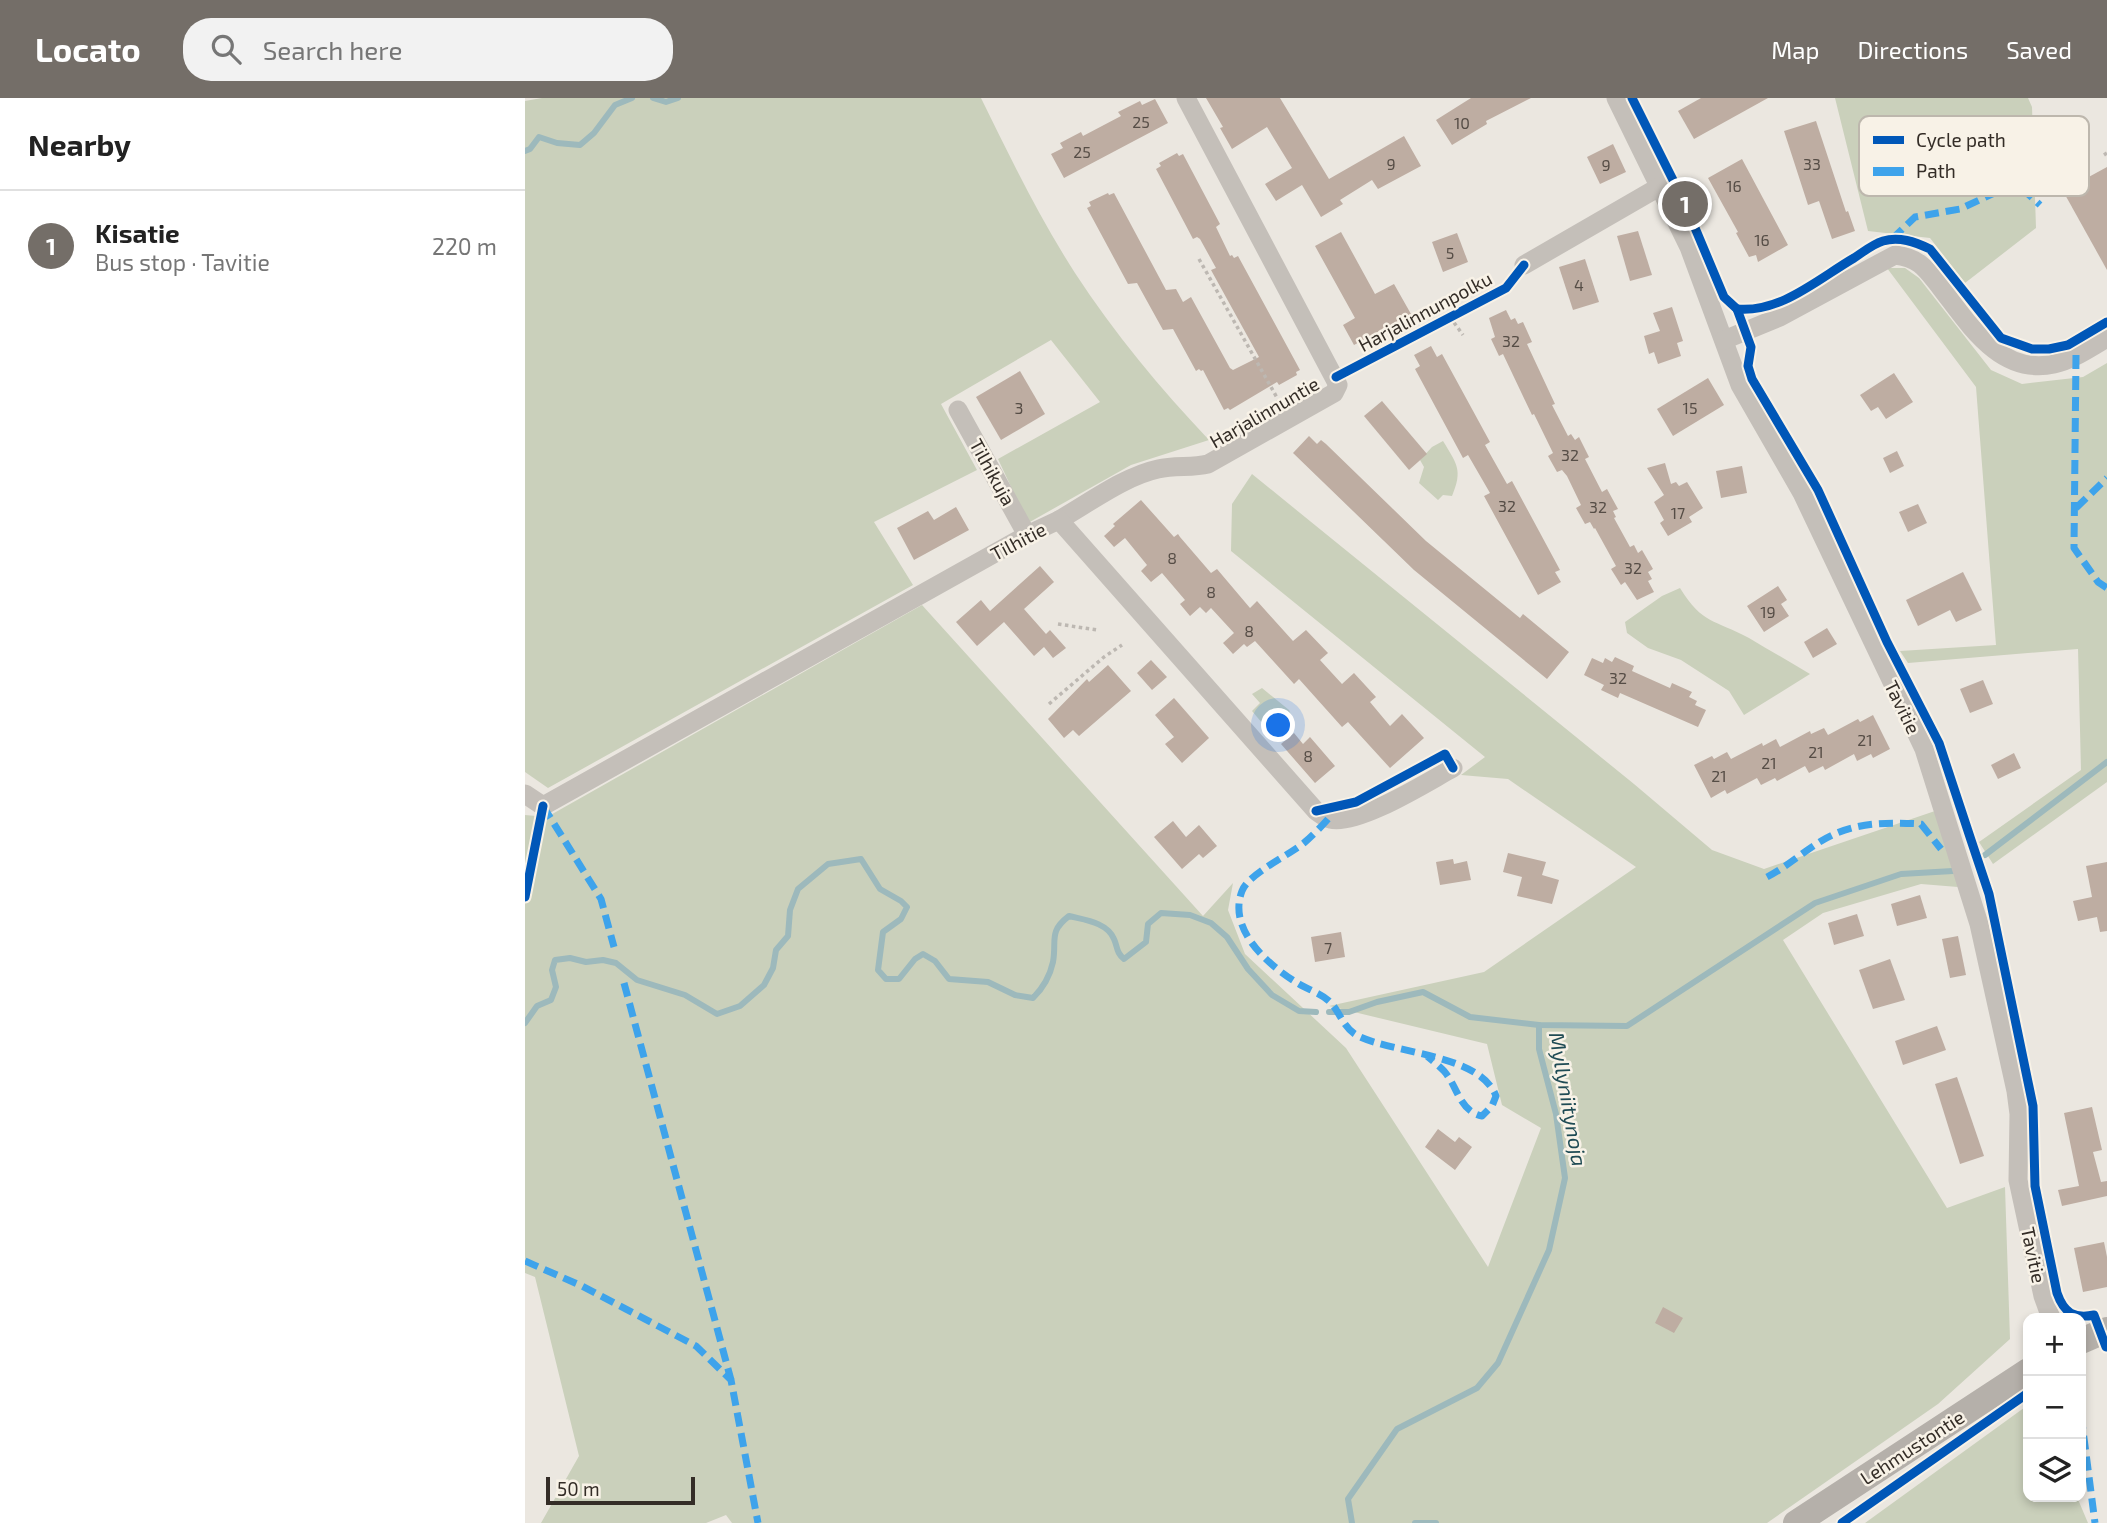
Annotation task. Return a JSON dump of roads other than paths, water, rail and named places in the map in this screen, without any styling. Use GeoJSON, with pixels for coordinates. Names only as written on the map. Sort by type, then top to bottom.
{"type":"FeatureCollection","features":[{"type":"Feature","properties":{"kind":"main road"},"geometry":{"type":"LineString","coordinates":[[2086,1339],[2107,1330]]}},
{"type":"Feature","properties":{"kind":"main road","name":"Lehmustontie"},"geometry":{"type":"LineString","coordinates":[[1796,1523],[2023,1374]]}},
{"type":"Feature","properties":{"kind":"street","name":"Harjalinnuntie"},"geometry":{"type":"LineString","coordinates":[[1059,520],[1140,474],[1161,468],[1208,464],[1334,393],[1338,385],[1186,98]]}},
{"type":"Feature","properties":{"kind":"street","name":"Tavitie"},"geometry":{"type":"LineString","coordinates":[[1616,98],[1689,247],[1740,385],[1802,493],[1924,749],[1979,924],[2016,1091],[2019,1114],[2018,1180],[2043,1296],[2049,1313]]}},
{"type":"Feature","properties":{"kind":"street"},"geometry":{"type":"LineString","coordinates":[[1524,265],[1659,187]]}},
{"type":"Feature","properties":{"kind":"street"},"geometry":{"type":"LineString","coordinates":[[1724,340],[1780,317],[1895,255],[1910,257],[1925,268],[1991,348],[2016,362],[2036,366],[2055,364],[2107,338]]}},
{"type":"Feature","properties":{"kind":"street","name":"Tilhikuja"},"geometry":{"type":"LineString","coordinates":[[958,410],[1027,535]]}},
{"type":"Feature","properties":{"kind":"street","name":"Tilhitie"},"geometry":{"type":"LineString","coordinates":[[525,794],[543,806],[1027,535],[1059,520],[1316,811],[1328,819],[1343,820],[1384,805],[1453,768]]}},
{"type":"Feature","properties":{"kind":"waterway"},"geometry":{"type":"LineString","coordinates":[[525,151],[530,149],[539,137],[557,143],[580,145],[594,133],[615,105],[632,98]]}},
{"type":"Feature","properties":{"kind":"waterway"},"geometry":{"type":"LineString","coordinates":[[653,98],[666,102],[678,98]]}},
{"type":"Feature","properties":{"kind":"waterway"},"geometry":{"type":"LineString","coordinates":[[1985,855],[2107,762]]}},
{"type":"Feature","properties":{"kind":"waterway","name":"Myllyniitynoja"},"geometry":{"type":"LineString","coordinates":[[525,1023],[537,1006],[551,1000],[556,987],[552,970],[555,960],[570,958],[586,962],[603,960],[616,963],[637,980],[685,995],[717,1014],[740,1006],[764,985],[773,968],[776,950],[788,936],[790,910],[798,889],[828,864],[861,859],[880,889],[907,907],[901,919],[883,932],[878,970],[886,979],[899,979],[915,959],[923,954],[935,961],[949,979],[988,982],[1015,995],[1033,998],[1050,972],[1058,927],[1069,916],[1106,929],[1111,933],[1118,952],[1124,959],[1146,942],[1148,924],[1161,913],[1190,915],[1211,923],[1227,937],[1248,969],[1272,995],[1299,1011],[1316,1012]]}},
{"type":"Feature","properties":{"kind":"waterway"},"geometry":{"type":"LineString","coordinates":[[1329,1012],[1349,1012],[1377,1002],[1423,992],[1470,1017],[1539,1025],[1627,1026],[1815,903],[1901,874],[1953,871]]}},
{"type":"Feature","properties":{"kind":"waterway","name":"Myllyniitynoja"},"geometry":{"type":"LineString","coordinates":[[1352,1523],[1348,1499],[1397,1429],[1477,1388],[1498,1363],[1549,1250],[1565,1178],[1556,1114],[1539,1049],[1539,1025]]}},
{"type":"Feature","properties":{"kind":"waterway","name":"Myllyniitynoja"},"geometry":{"type":"LineString","coordinates":[[1415,1523],[1436,1523]]}},
{"type":"Feature","properties":{"kind":"place","name":"Kisatie"},"geometry":{"type":"Point","coordinates":[1685,204]}}]}
